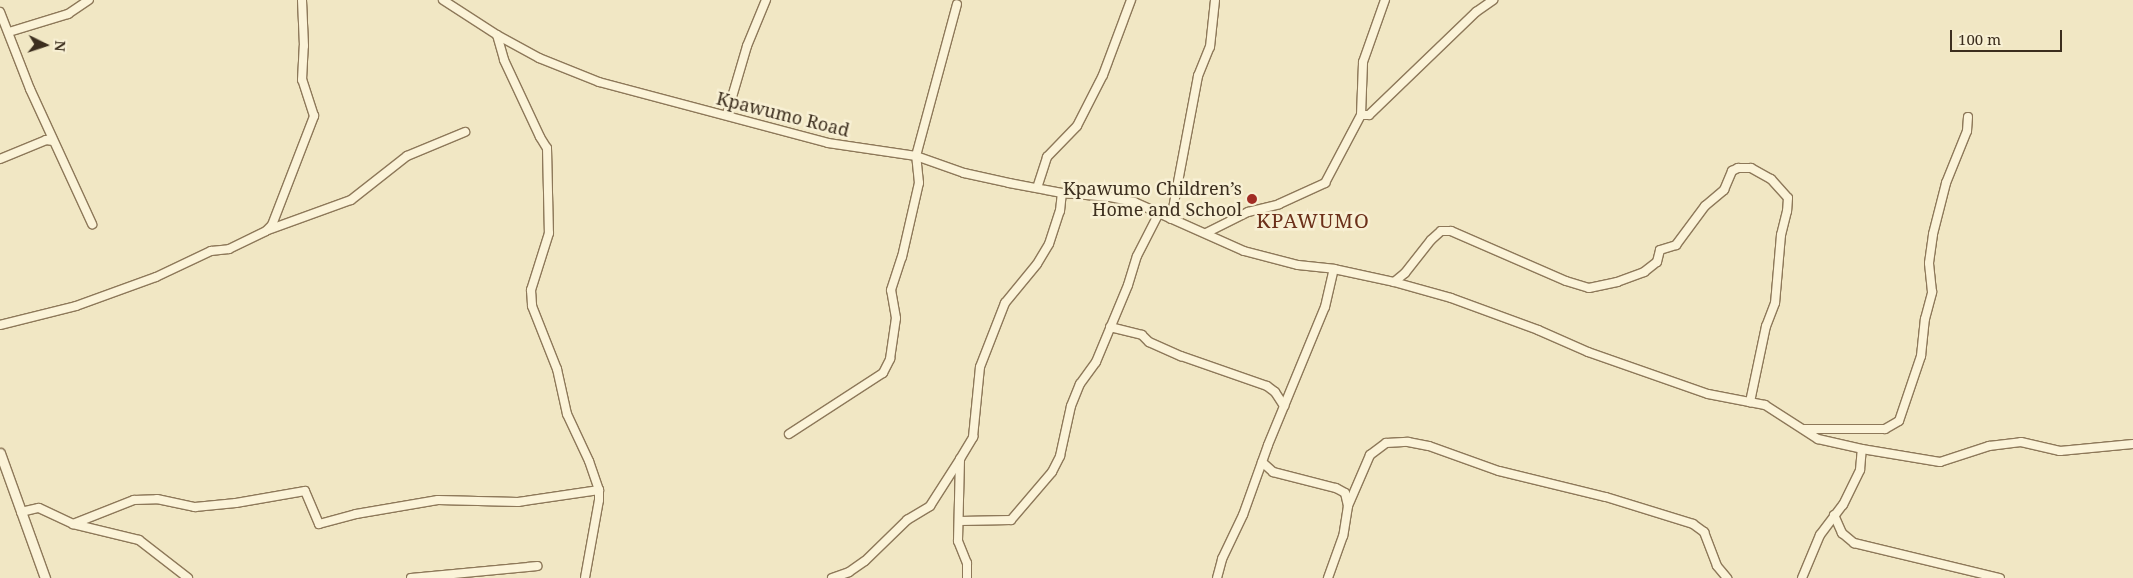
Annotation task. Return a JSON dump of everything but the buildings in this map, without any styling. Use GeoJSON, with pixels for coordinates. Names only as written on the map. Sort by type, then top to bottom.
{"type":"FeatureCollection","features":[{"type":"Feature","properties":{"kind":"street"},"geometry":{"type":"LineString","coordinates":[[9,32],[68,14],[89,0]]}},
{"type":"Feature","properties":{"kind":"street"},"geometry":{"type":"LineString","coordinates":[[266,231],[272,225],[314,116],[302,80],[304,46],[302,0]]}},
{"type":"Feature","properties":{"kind":"street","name":"Kpawumo Road"},"geometry":{"type":"LineString","coordinates":[[443,0],[497,35],[539,58],[583,76],[632,92],[727,114],[770,129],[828,143],[916,156],[964,173],[1062,193],[1110,197],[1134,202],[1244,251],[1298,265],[1334,269],[1394,282],[1451,298],[1538,330],[1588,352],[1708,394],[1766,405],[1818,439],[1862,449],[1940,462],[1989,446],[2021,442],[2060,451],[2133,444]]}},
{"type":"Feature","properties":{"kind":"street"},"geometry":{"type":"LineString","coordinates":[[727,114],[747,46],[766,0]]}},
{"type":"Feature","properties":{"kind":"street"},"geometry":{"type":"LineString","coordinates":[[1037,188],[1047,157],[1077,126],[1103,75],[1131,0]]}},
{"type":"Feature","properties":{"kind":"street"},"geometry":{"type":"LineString","coordinates":[[1171,218],[1198,76],[1210,47],[1215,0]]}},
{"type":"Feature","properties":{"kind":"street"},"geometry":{"type":"LineString","coordinates":[[1206,233],[1248,212],[1279,204],[1325,183],[1361,114],[1364,62],[1385,0]]}},
{"type":"Feature","properties":{"kind":"street"},"geometry":{"type":"LineString","coordinates":[[1361,114],[1369,115],[1476,12],[1493,0]]}},
{"type":"Feature","properties":{"kind":"street"},"geometry":{"type":"LineString","coordinates":[[789,434],[883,373],[890,359],[896,318],[891,290],[902,257],[919,183],[916,156],[957,4]]}},
{"type":"Feature","properties":{"kind":"street"},"geometry":{"type":"LineString","coordinates":[[0,12],[26,80],[92,224]]}},
{"type":"Feature","properties":{"kind":"street"},"geometry":{"type":"LineString","coordinates":[[497,35],[504,60],[547,148],[549,162],[549,233],[531,290],[532,306],[557,369],[567,414],[589,461],[599,490],[599,500],[585,578]]}},
{"type":"Feature","properties":{"kind":"street"},"geometry":{"type":"LineString","coordinates":[[1802,428],[1886,429],[1899,421],[1920,356],[1925,319],[1932,292],[1929,263],[1933,234],[1946,183],[1967,131],[1968,118]]}},
{"type":"Feature","properties":{"kind":"street"},"geometry":{"type":"LineString","coordinates":[[0,325],[85,302],[156,277],[211,251],[229,249],[266,231],[351,200],[407,156],[465,132]]}},
{"type":"Feature","properties":{"kind":"street"},"geometry":{"type":"LineString","coordinates":[[0,159],[46,140],[53,141]]}},
{"type":"Feature","properties":{"kind":"street"},"geometry":{"type":"LineString","coordinates":[[1394,282],[1406,273],[1431,240],[1441,231],[1451,231],[1566,281],[1588,288],[1617,282],[1644,272],[1657,262],[1660,250],[1676,245],[1705,206],[1724,190],[1732,171],[1738,168],[1751,168],[1771,179],[1788,198],[1787,211],[1780,235],[1775,303],[1766,326],[1750,402]]}},
{"type":"Feature","properties":{"kind":"street"},"geometry":{"type":"LineString","coordinates":[[832,578],[849,572],[865,561],[906,520],[930,506],[960,459],[973,437],[980,367],[1005,303],[1036,264],[1049,244],[1060,211],[1062,193]]}},
{"type":"Feature","properties":{"kind":"street"},"geometry":{"type":"LineString","coordinates":[[960,521],[1011,520],[1035,494],[1060,456],[1071,406],[1080,384],[1096,362],[1128,285],[1137,256],[1159,214]]}},
{"type":"Feature","properties":{"kind":"street"},"geometry":{"type":"LineString","coordinates":[[1217,578],[1325,307],[1334,269]]}},
{"type":"Feature","properties":{"kind":"street"},"geometry":{"type":"LineString","coordinates":[[1110,326],[1142,335],[1149,342],[1181,356],[1267,386],[1275,392],[1284,406]]}},
{"type":"Feature","properties":{"kind":"street"},"geometry":{"type":"LineString","coordinates":[[1328,578],[1343,536],[1348,506],[1370,455],[1386,443],[1408,442],[1429,446],[1499,471],[1606,497],[1692,524],[1704,532],[1717,566],[1727,578]]}},
{"type":"Feature","properties":{"kind":"street"},"geometry":{"type":"LineString","coordinates":[[1802,578],[1820,535],[1834,515],[1844,505],[1860,470],[1862,449]]}},
{"type":"Feature","properties":{"kind":"street"},"geometry":{"type":"LineString","coordinates":[[0,453],[46,578]]}},
{"type":"Feature","properties":{"kind":"street"},"geometry":{"type":"LineString","coordinates":[[960,459],[960,521],[958,541],[967,563],[967,578]]}},
{"type":"Feature","properties":{"kind":"street"},"geometry":{"type":"LineString","coordinates":[[1262,462],[1273,472],[1336,488],[1346,493],[1348,506]]}},
{"type":"Feature","properties":{"kind":"street"},"geometry":{"type":"LineString","coordinates":[[73,524],[134,500],[157,499],[195,507],[236,503],[305,491],[319,524],[356,514],[438,500],[518,502],[599,490]]}},
{"type":"Feature","properties":{"kind":"street"},"geometry":{"type":"LineString","coordinates":[[21,512],[39,508],[73,524],[139,540],[188,578]]}},
{"type":"Feature","properties":{"kind":"street"},"geometry":{"type":"LineString","coordinates":[[1834,515],[1842,533],[1854,543],[2000,578]]}},
{"type":"Feature","properties":{"kind":"street"},"geometry":{"type":"LineString","coordinates":[[411,578],[537,566]]}},
{"type":"Feature","properties":{"kind":"place","name":"Kpawumo Children’s Home and School"},"geometry":{"type":"Point","coordinates":[1252,199]}},
{"type":"Feature","properties":{"kind":"district","name":"KPAWUMO"},"geometry":{"type":"Point","coordinates":[1313,220]}}]}
